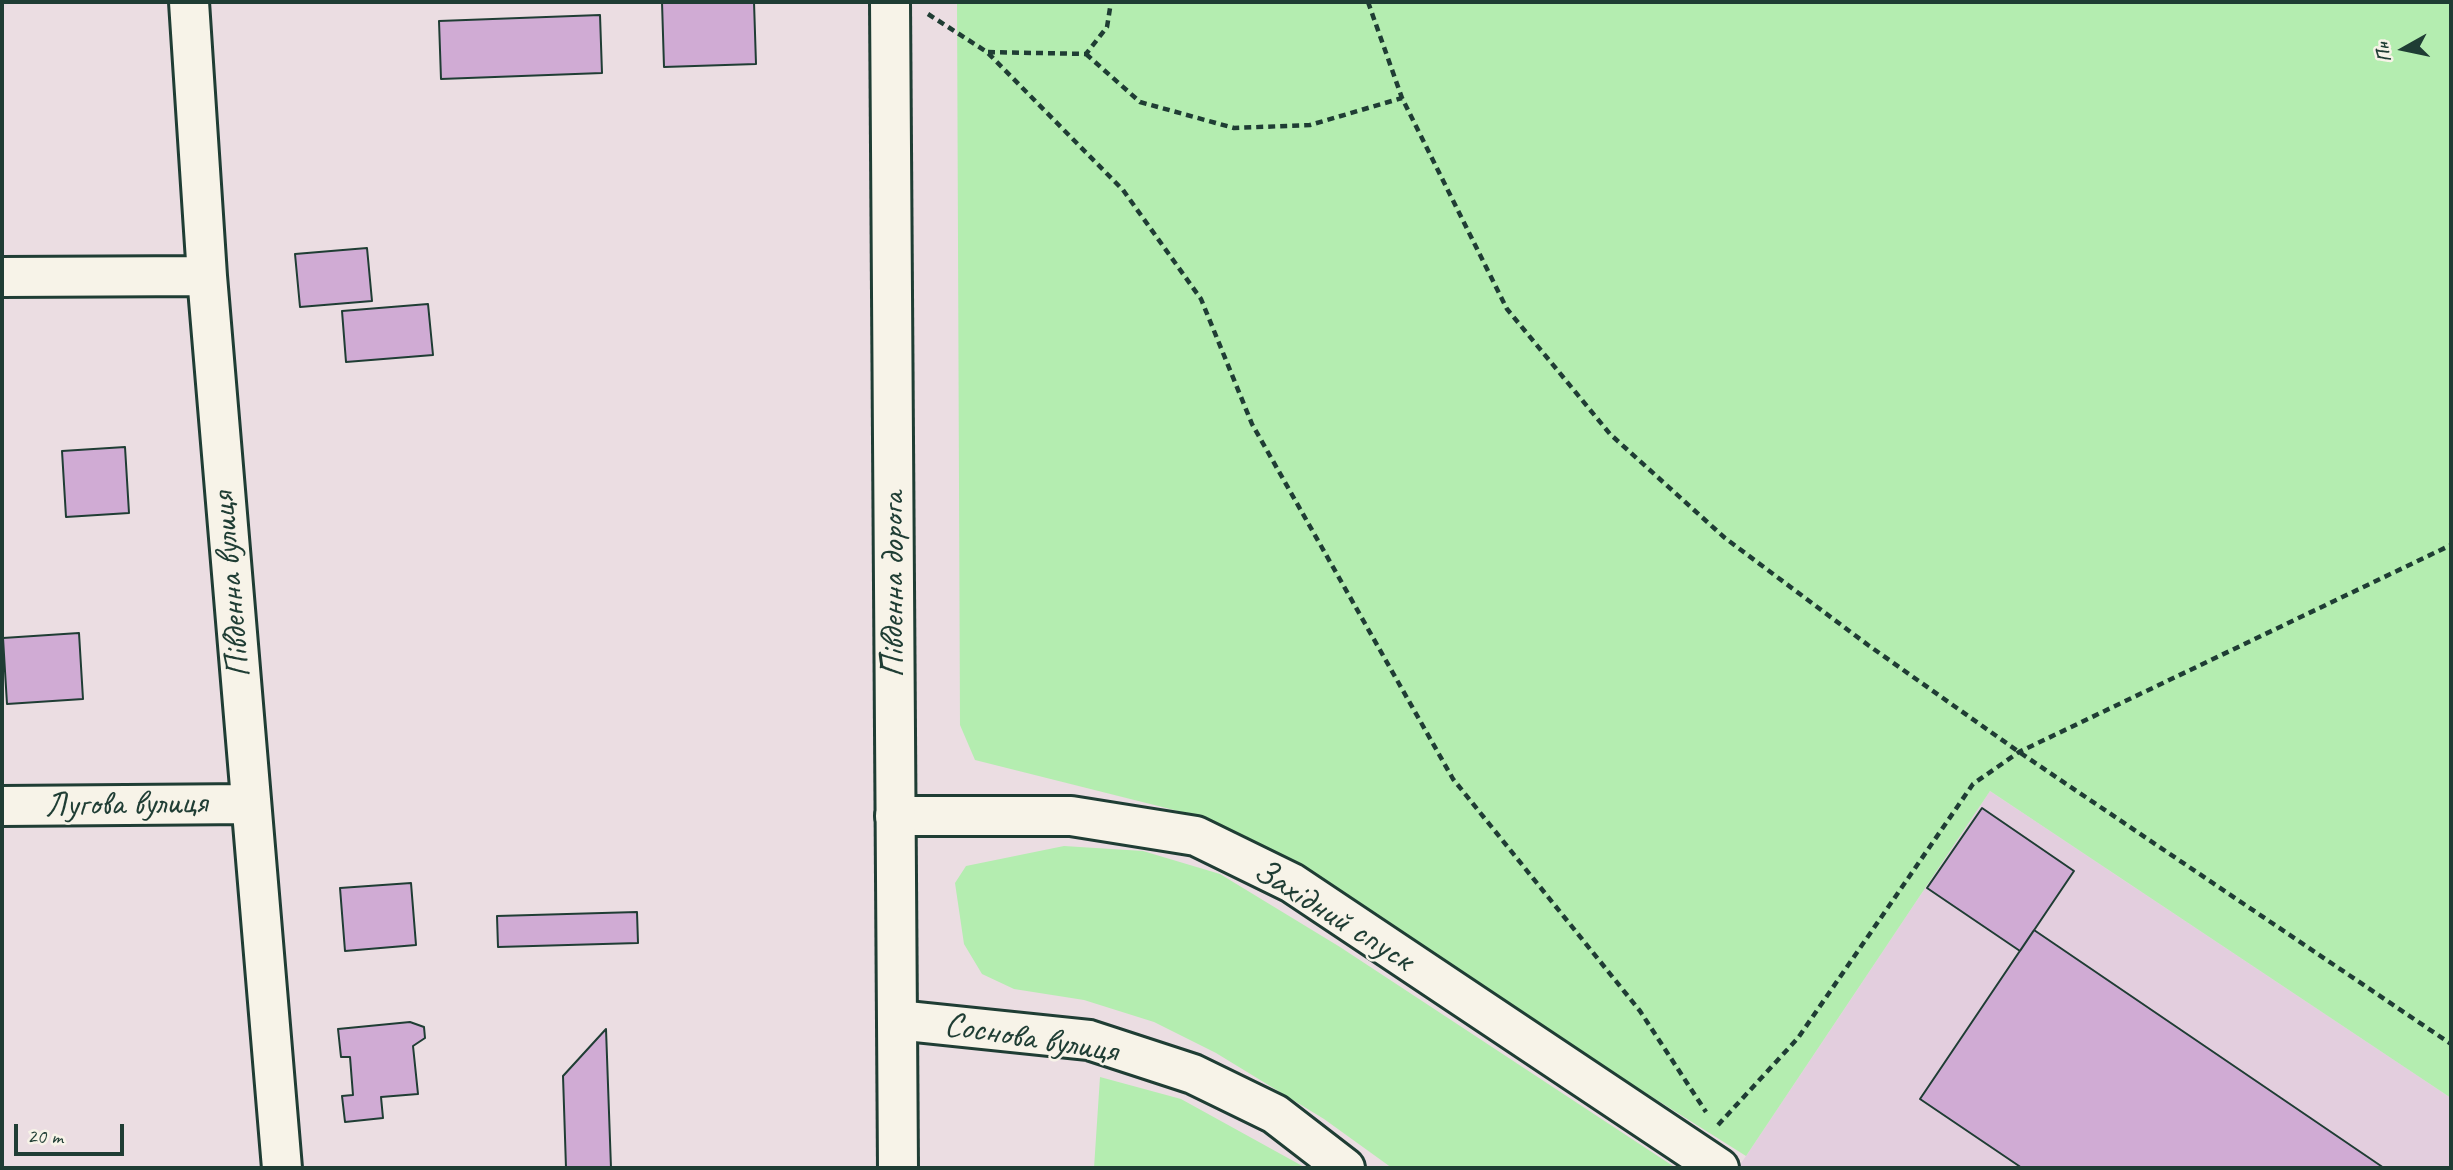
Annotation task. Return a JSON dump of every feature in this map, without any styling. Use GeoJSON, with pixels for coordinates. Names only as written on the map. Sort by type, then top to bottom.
{"type":"FeatureCollection","features":[{"type":"Feature","properties":{"kind":"main road","name":"Південна вулиця"},"geometry":{"type":"LineString","coordinates":[[189,2],[250,804],[282,1168]]}},
{"type":"Feature","properties":{"kind":"main road","name":"Південна дорога"},"geometry":{"type":"LineString","coordinates":[[898,1168],[895,816],[905,5]]}},
{"type":"Feature","properties":{"kind":"main road"},"geometry":{"type":"LineString","coordinates":[[2,276],[208,276]]}},
{"type":"Feature","properties":{"kind":"main road","name":"Лугова вулиця"},"geometry":{"type":"LineString","coordinates":[[2,806],[250,804]]}},
{"type":"Feature","properties":{"kind":"main road","name":"Західний спуск"},"geometry":{"type":"LineString","coordinates":[[895,816],[1071,816],[1196,836],[1292,883],[1719,1168]]}},
{"type":"Feature","properties":{"kind":"main road","name":"Соснова вулиця"},"geometry":{"type":"LineString","coordinates":[[897,1020],[1090,1040],[1193,1074],[1275,1114],[1345,1168]]}},
{"type":"Feature","properties":{"kind":"path"},"geometry":{"type":"LineString","coordinates":[[1086,54],[1107,27],[1111,2]]}},
{"type":"Feature","properties":{"kind":"path"},"geometry":{"type":"LineString","coordinates":[[1368,2],[1402,98],[1507,309],[1609,434],[1725,538],[2020,752],[2451,1044]]}},
{"type":"Feature","properties":{"kind":"path"},"geometry":{"type":"LineString","coordinates":[[905,5],[987,52],[1123,190],[1201,299],[1252,424],[1453,779],[1640,1011],[1716,1128],[1798,1038],[1973,784],[2020,752],[2451,545]]}},
{"type":"Feature","properties":{"kind":"path"},"geometry":{"type":"LineString","coordinates":[[987,52],[1086,54],[1140,102],[1234,128],[1310,125],[1402,98]]}},
{"type":"Feature","properties":{"kind":"shaded area"},"geometry":{"type":"Polygon","coordinates":[[[1990,791],[2451,1098],[2451,1168],[1738,1168],[1990,791]]]}},
{"type":"Feature","properties":{"kind":"green space"},"geometry":{"type":"Polygon","coordinates":[[[957,2],[2451,2],[2451,1098],[1990,791],[1746,1156],[1210,819],[975,760],[960,725],[957,2]]]}},
{"type":"Feature","properties":{"kind":"green space"},"geometry":{"type":"Polygon","coordinates":[[[1064,846],[1143,851],[1220,874],[1340,947],[1676,1168],[1392,1168],[1324,1119],[1216,1053],[1154,1022],[1084,1000],[1014,989],[982,974],[964,944],[955,883],[966,866],[1064,846]]]}},
{"type":"Feature","properties":{"kind":"green space"},"geometry":{"type":"Polygon","coordinates":[[[1100,1077],[1181,1099],[1306,1168],[1094,1168],[1100,1077]]]}},
{"type":"Feature","properties":{"kind":"building"},"geometry":{"type":"Polygon","coordinates":[[[662,2],[754,2],[756,64],[664,67],[662,2]]]}},
{"type":"Feature","properties":{"kind":"building"},"geometry":{"type":"Polygon","coordinates":[[[600,15],[602,73],[441,79],[439,21],[600,15]]]}},
{"type":"Feature","properties":{"kind":"building"},"geometry":{"type":"Polygon","coordinates":[[[367,248],[372,301],[300,307],[295,254],[367,248]]]}},
{"type":"Feature","properties":{"kind":"building"},"geometry":{"type":"Polygon","coordinates":[[[428,304],[433,355],[346,362],[342,311],[428,304]]]}},
{"type":"Feature","properties":{"kind":"building"},"geometry":{"type":"Polygon","coordinates":[[[125,447],[129,513],[66,517],[62,451],[125,447]]]}},
{"type":"Feature","properties":{"kind":"building"},"geometry":{"type":"Polygon","coordinates":[[[79,633],[83,699],[7,704],[3,638],[79,633]]]}},
{"type":"Feature","properties":{"kind":"building"},"geometry":{"type":"Polygon","coordinates":[[[1982,808],[2074,871],[2020,951],[1927,888],[1982,808]]]}},
{"type":"Feature","properties":{"kind":"building"},"geometry":{"type":"Polygon","coordinates":[[[411,883],[416,945],[345,951],[340,888],[411,883]]]}},
{"type":"Feature","properties":{"kind":"building"},"geometry":{"type":"Polygon","coordinates":[[[637,912],[638,943],[498,947],[497,916],[637,912]]]}},
{"type":"Feature","properties":{"kind":"building"},"geometry":{"type":"Polygon","coordinates":[[[2034,930],[2384,1168],[2022,1168],[1920,1099],[2034,930]]]}},
{"type":"Feature","properties":{"kind":"building"},"geometry":{"type":"Polygon","coordinates":[[[410,1022],[424,1027],[425,1038],[413,1046],[418,1094],[381,1097],[383,1118],[345,1122],[342,1096],[353,1095],[350,1057],[341,1057],[338,1029],[410,1022]]]}},
{"type":"Feature","properties":{"kind":"building"},"geometry":{"type":"Polygon","coordinates":[[[606,1029],[611,1168],[566,1168],[563,1076],[606,1029]]]}}]}
